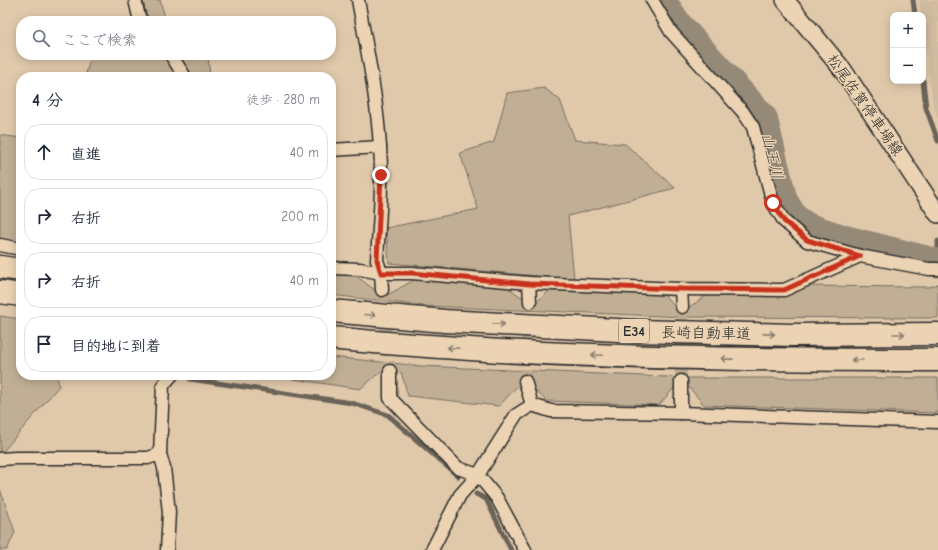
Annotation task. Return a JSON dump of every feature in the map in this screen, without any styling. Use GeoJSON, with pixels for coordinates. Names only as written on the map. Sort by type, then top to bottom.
{"type":"FeatureCollection","features":[{"type":"Feature","properties":{"kind":"highway"},"geometry":{"type":"LineString","coordinates":[[0,267],[16,269]]}},
{"type":"Feature","properties":{"kind":"highway"},"geometry":{"type":"LineString","coordinates":[[0,292],[16,294]]}},
{"type":"Feature","properties":{"kind":"highway","name":"長崎自動車道"},"geometry":{"type":"LineString","coordinates":[[336,311],[445,321],[637,331],[791,335],[938,334]]}},
{"type":"Feature","properties":{"kind":"highway","name":"長崎自動車道"},"geometry":{"type":"LineString","coordinates":[[336,338],[442,347],[636,357],[793,360],[938,360]]}},
{"type":"Feature","properties":{"kind":"main road","name":"松尾佐賀停車場線"},"geometry":{"type":"LineString","coordinates":[[785,0],[844,70],[938,214]]}},
{"type":"Feature","properties":{"kind":"street"},"geometry":{"type":"LineString","coordinates":[[135,0],[139,16]]}},
{"type":"Feature","properties":{"kind":"street"},"geometry":{"type":"LineString","coordinates":[[358,0],[376,104],[380,147],[381,175],[377,260],[381,273],[382,290]]}},
{"type":"Feature","properties":{"kind":"street"},"geometry":{"type":"LineString","coordinates":[[652,0],[671,32],[743,112],[753,127],[773,203],[784,221],[807,240],[860,256],[934,269]]}},
{"type":"Feature","properties":{"kind":"street"},"geometry":{"type":"LineString","coordinates":[[175,60],[182,72]]}},
{"type":"Feature","properties":{"kind":"street"},"geometry":{"type":"LineString","coordinates":[[336,150],[380,147]]}},
{"type":"Feature","properties":{"kind":"street"},"geometry":{"type":"LineString","coordinates":[[0,245],[16,248]]}},
{"type":"Feature","properties":{"kind":"street"},"geometry":{"type":"LineString","coordinates":[[336,268],[360,269],[381,273],[412,273],[529,284],[682,289],[784,290],[860,256]]}},
{"type":"Feature","properties":{"kind":"street"},"geometry":{"type":"LineString","coordinates":[[529,284],[530,302]]}},
{"type":"Feature","properties":{"kind":"street"},"geometry":{"type":"LineString","coordinates":[[682,289],[682,307]]}},
{"type":"Feature","properties":{"kind":"street"},"geometry":{"type":"LineString","coordinates":[[390,370],[390,398],[458,468],[478,475],[497,498],[525,550]]}},
{"type":"Feature","properties":{"kind":"street"},"geometry":{"type":"LineString","coordinates":[[160,380],[160,454],[164,468],[169,512],[167,550]]}},
{"type":"Feature","properties":{"kind":"street"},"geometry":{"type":"LineString","coordinates":[[525,381],[532,405]]}},
{"type":"Feature","properties":{"kind":"street"},"geometry":{"type":"LineString","coordinates":[[681,413],[682,381]]}},
{"type":"Feature","properties":{"kind":"street"},"geometry":{"type":"LineString","coordinates":[[432,550],[460,495],[478,475],[516,415],[532,405],[551,411],[681,413],[938,422]]}},
{"type":"Feature","properties":{"kind":"street"},"geometry":{"type":"LineString","coordinates":[[0,459],[148,458],[160,454]]}},
{"type":"Feature","properties":{"kind":"shaded area"},"geometry":{"type":"Polygon","coordinates":[[[143,0],[160,0],[165,16],[147,16],[143,0]]]}},
{"type":"Feature","properties":{"kind":"shaded area"},"geometry":{"type":"Polygon","coordinates":[[[919,0],[938,0],[938,119],[933,104],[926,52],[926,12],[921,12],[919,0]]]}},
{"type":"Feature","properties":{"kind":"shaded area"},"geometry":{"type":"Polygon","coordinates":[[[90,60],[208,60],[210,72],[86,72],[90,60]]]}},
{"type":"Feature","properties":{"kind":"shaded area"},"geometry":{"type":"Polygon","coordinates":[[[544,88],[560,100],[575,140],[625,144],[675,188],[568,216],[574,279],[389,263],[386,228],[478,209],[460,153],[494,142],[507,93],[544,88]]]}},
{"type":"Feature","properties":{"kind":"shaded area"},"geometry":{"type":"Polygon","coordinates":[[[0,135],[16,137],[16,243],[0,239],[0,135]]]}},
{"type":"Feature","properties":{"kind":"shaded area"},"geometry":{"type":"Polygon","coordinates":[[[336,274],[356,276],[384,297],[414,280],[507,287],[533,305],[550,290],[661,291],[680,313],[709,294],[774,296],[800,286],[929,287],[938,284],[938,318],[684,317],[425,306],[336,296],[336,274]]]}},
{"type":"Feature","properties":{"kind":"shaded area"},"geometry":{"type":"Polygon","coordinates":[[[0,316],[16,318],[16,380],[58,380],[59,386],[0,455],[0,316]]]}},
{"type":"Feature","properties":{"kind":"shaded area"},"geometry":{"type":"Polygon","coordinates":[[[336,358],[421,366],[688,378],[938,378],[938,413],[704,405],[682,379],[659,405],[546,401],[524,379],[499,406],[408,396],[401,372],[383,370],[360,389],[300,380],[336,380],[336,358]]]}},
{"type":"Feature","properties":{"kind":"shaded area"},"geometry":{"type":"Polygon","coordinates":[[[0,489],[15,532],[7,550],[0,550],[0,489]]]}},
{"type":"Feature","properties":{"kind":"waterway","name":"山王川"},"geometry":{"type":"LineString","coordinates":[[661,0],[679,26],[763,118],[783,200],[794,218],[807,227],[847,240],[938,263]]}},
{"type":"Feature","properties":{"kind":"waterway"},"geometry":{"type":"LineString","coordinates":[[913,0],[915,12]]}},
{"type":"Feature","properties":{"kind":"waterway"},"geometry":{"type":"LineString","coordinates":[[923,84],[926,108],[938,141]]}},
{"type":"Feature","properties":{"kind":"waterway"},"geometry":{"type":"LineString","coordinates":[[938,241],[938,263]]}},
{"type":"Feature","properties":{"kind":"waterway"},"geometry":{"type":"LineString","coordinates":[[197,380],[352,403],[388,415],[458,476]]}},
{"type":"Feature","properties":{"kind":"waterway"},"geometry":{"type":"LineString","coordinates":[[476,494],[486,499],[511,550]]}},
{"type":"Feature","properties":{"kind":"tunnel"},"geometry":{"type":"LineString","coordinates":[[382,290],[390,371]]}},
{"type":"Feature","properties":{"kind":"tunnel"},"geometry":{"type":"LineString","coordinates":[[525,381],[530,302]]}},
{"type":"Feature","properties":{"kind":"tunnel"},"geometry":{"type":"LineString","coordinates":[[681,381],[682,307]]}},
{"type":"Feature","properties":{"kind":"route"},"geometry":{"type":"LineString","coordinates":[[381,175],[377,260],[381,273],[412,273],[529,284],[682,289],[784,290],[860,256],[807,240],[784,221],[773,203]]}}]}
